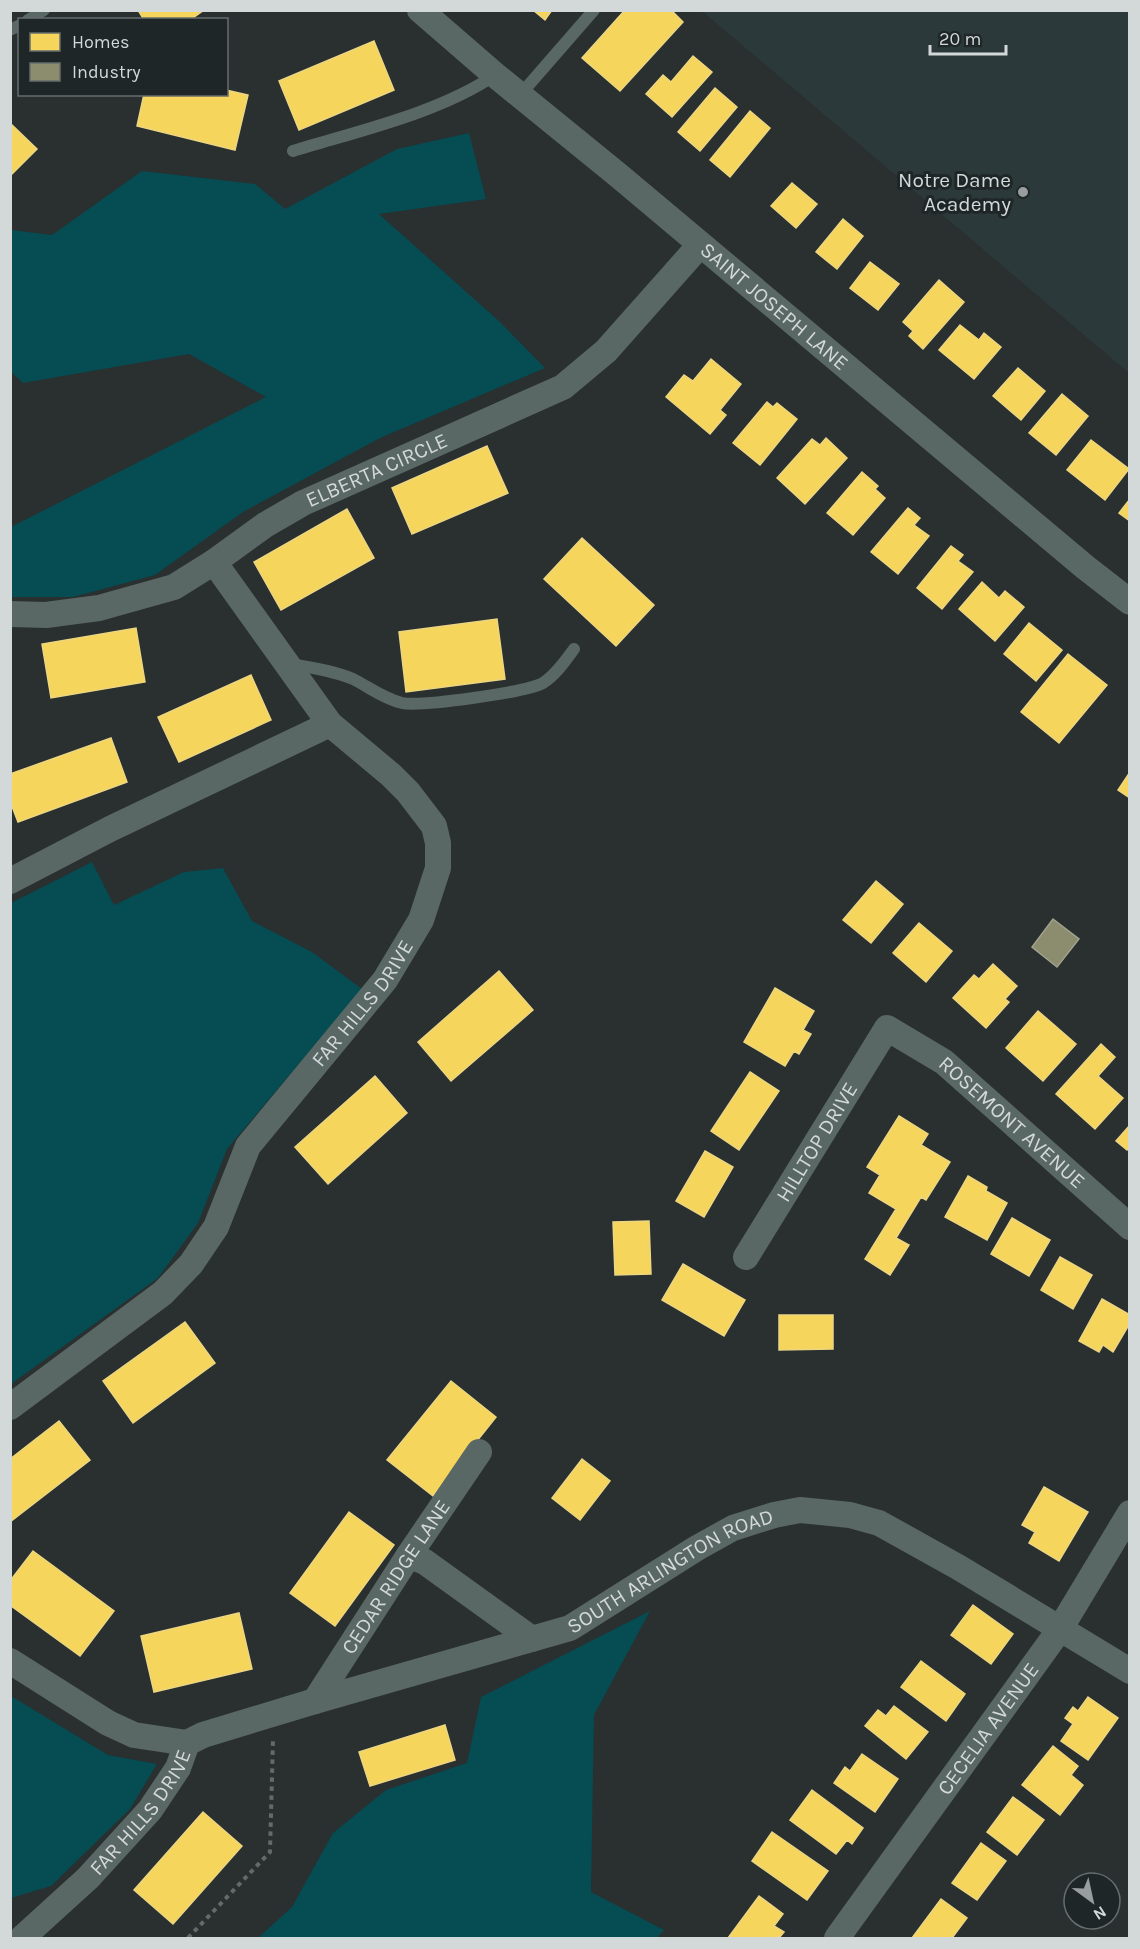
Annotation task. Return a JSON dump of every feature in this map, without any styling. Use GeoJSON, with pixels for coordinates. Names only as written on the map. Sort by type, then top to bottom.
{"type":"FeatureCollection","features":[{"type":"Feature","properties":{"kind":"street","name":"SAINT JOSEPH LANE"},"geometry":{"type":"LineString","coordinates":[[420,10],[1085,567],[1130,602]]}},
{"type":"Feature","properties":{"kind":"street","name":"ELBERTA CIRCLE"},"geometry":{"type":"LineString","coordinates":[[10,614],[46,615],[99,608],[174,587],[214,562],[265,525],[303,503],[563,387],[606,351],[700,245]]}},
{"type":"Feature","properties":{"kind":"street","name":"FAR HILLS DRIVE"},"geometry":{"type":"LineString","coordinates":[[10,1407],[163,1293],[191,1264],[216,1227],[248,1146],[384,980],[421,920],[438,868],[438,843],[434,826],[402,786],[330,724],[214,562]]}},
{"type":"Feature","properties":{"kind":"street"},"geometry":{"type":"LineString","coordinates":[[10,881],[110,829],[330,724]]}},
{"type":"Feature","properties":{"kind":"street","name":"ROSEMONT AVENUE"},"geometry":{"type":"LineString","coordinates":[[887,1028],[944,1062],[1130,1227]]}},
{"type":"Feature","properties":{"kind":"street","name":"HILLTOP DRIVE"},"geometry":{"type":"LineString","coordinates":[[746,1257],[887,1028]]}},
{"type":"Feature","properties":{"kind":"street","name":"CEDAR RIDGE LANE"},"geometry":{"type":"LineString","coordinates":[[315,1701],[409,1555],[479,1452]]}},
{"type":"Feature","properties":{"kind":"street","name":"SOUTH ARLINGTON ROAD"},"geometry":{"type":"LineString","coordinates":[[187,1743],[315,1701],[570,1628],[733,1528],[774,1515],[800,1510],[850,1515],[879,1523],[958,1567],[1130,1671]]}},
{"type":"Feature","properties":{"kind":"street","name":"CECELIA AVENUE"},"geometry":{"type":"LineString","coordinates":[[837,1938],[1060,1629],[1130,1513]]}},
{"type":"Feature","properties":{"kind":"street"},"geometry":{"type":"LineString","coordinates":[[409,1555],[425,1562],[532,1639]]}},
{"type":"Feature","properties":{"kind":"street","name":"FAR HILLS DRIVE"},"geometry":{"type":"LineString","coordinates":[[10,1661],[108,1723],[134,1735],[187,1743],[178,1768],[150,1810],[88,1878],[22,1938]]}},
{"type":"Feature","properties":{"kind":"lane"},"geometry":{"type":"LineString","coordinates":[[31,18],[44,10]]}},
{"type":"Feature","properties":{"kind":"lane"},"geometry":{"type":"LineString","coordinates":[[520,95],[594,10]]}},
{"type":"Feature","properties":{"kind":"lane"},"geometry":{"type":"LineString","coordinates":[[293,151],[429,108],[473,90],[495,75]]}},
{"type":"Feature","properties":{"kind":"lane"},"geometry":{"type":"LineString","coordinates":[[286,663],[351,678],[392,700],[405,704],[500,694],[544,683],[574,649]]}},
{"type":"Feature","properties":{"kind":"path"},"geometry":{"type":"LineString","coordinates":[[188,1938],[270,1852],[273,1714]]}},
{"type":"Feature","properties":{"kind":"shaded area","name":"Notre Dame Academy"},"geometry":{"type":"Polygon","coordinates":[[[702,11],[1129,11],[1129,373],[702,11]]]}},
{"type":"Feature","properties":{"kind":"shaded area"},"geometry":{"type":"Polygon","coordinates":[[[469,133],[486,199],[379,214],[500,322],[545,368],[380,438],[243,512],[155,575],[73,597],[11,597],[11,527],[266,397],[189,354],[23,383],[11,372],[11,230],[52,235],[142,171],[255,184],[285,209],[397,149],[469,133]]]}},
{"type":"Feature","properties":{"kind":"shaded area"},"geometry":{"type":"Polygon","coordinates":[[[92,862],[114,905],[184,872],[223,868],[252,921],[312,952],[362,989],[227,1149],[198,1223],[158,1278],[11,1384],[11,903],[92,862]]]}},
{"type":"Feature","properties":{"kind":"shaded area"},"geometry":{"type":"Polygon","coordinates":[[[650,1611],[594,1715],[591,1892],[664,1930],[657,1938],[258,1938],[292,1907],[333,1833],[386,1790],[467,1763],[481,1697],[650,1611]]]}},
{"type":"Feature","properties":{"kind":"shaded area"},"geometry":{"type":"Polygon","coordinates":[[[11,1696],[108,1755],[157,1764],[130,1809],[51,1886],[11,1898],[11,1696]]]}},
{"type":"Feature","properties":{"kind":"building: Homes"},"geometry":{"type":"Polygon","coordinates":[[[138,10],[204,10],[193,18],[143,18],[138,10]]]}},
{"type":"Feature","properties":{"kind":"building: Homes"},"geometry":{"type":"Polygon","coordinates":[[[533,10],[552,10],[545,20],[533,10]]]}},
{"type":"Feature","properties":{"kind":"building: Homes"},"geometry":{"type":"Polygon","coordinates":[[[625,10],[671,10],[683,22],[620,91],[582,58],[625,10]]]}},
{"type":"Feature","properties":{"kind":"building: Homes"},"geometry":{"type":"Polygon","coordinates":[[[374,41],[394,90],[299,130],[279,81],[374,41]]]}},
{"type":"Feature","properties":{"kind":"building: Homes"},"geometry":{"type":"Polygon","coordinates":[[[693,56],[712,72],[672,117],[646,94],[663,75],[671,82],[693,56]]]}},
{"type":"Feature","properties":{"kind":"building: Homes"},"geometry":{"type":"Polygon","coordinates":[[[715,88],[737,107],[700,151],[678,132],[715,88]]]}},
{"type":"Feature","properties":{"kind":"building: Homes"},"geometry":{"type":"Polygon","coordinates":[[[228,90],[248,95],[235,150],[137,126],[144,96],[228,96],[228,90]]]}},
{"type":"Feature","properties":{"kind":"building: Homes"},"geometry":{"type":"Polygon","coordinates":[[[750,111],[770,128],[730,177],[710,160],[750,111]]]}},
{"type":"Feature","properties":{"kind":"building: Homes"},"geometry":{"type":"Polygon","coordinates":[[[10,123],[37,149],[10,176],[10,123]]]}},
{"type":"Feature","properties":{"kind":"building: Homes"},"geometry":{"type":"Polygon","coordinates":[[[792,183],[817,204],[796,228],[771,206],[792,183]]]}},
{"type":"Feature","properties":{"kind":"building: Homes"},"geometry":{"type":"Polygon","coordinates":[[[843,219],[863,236],[837,269],[816,252],[843,219]]]}},
{"type":"Feature","properties":{"kind":"building: Homes"},"geometry":{"type":"Polygon","coordinates":[[[870,262],[899,284],[878,310],[850,288],[870,262]]]}},
{"type":"Feature","properties":{"kind":"building: Homes"},"geometry":{"type":"Polygon","coordinates":[[[939,280],[964,302],[923,349],[909,336],[913,331],[903,322],[939,280]]]}},
{"type":"Feature","properties":{"kind":"building: Homes"},"geometry":{"type":"Polygon","coordinates":[[[960,325],[979,340],[984,333],[1001,347],[974,379],[939,350],[960,325]]]}},
{"type":"Feature","properties":{"kind":"building: Homes"},"geometry":{"type":"Polygon","coordinates":[[[711,359],[741,384],[720,410],[726,415],[710,434],[666,397],[684,375],[693,381],[711,359]]]}},
{"type":"Feature","properties":{"kind":"building: Homes"},"geometry":{"type":"Polygon","coordinates":[[[1018,368],[1045,391],[1021,420],[993,396],[1018,368]]]}},
{"type":"Feature","properties":{"kind":"building: Homes"},"geometry":{"type":"Polygon","coordinates":[[[1062,394],[1088,416],[1056,455],[1029,433],[1062,394]]]}},
{"type":"Feature","properties":{"kind":"building: Homes"},"geometry":{"type":"Polygon","coordinates":[[[767,402],[773,407],[777,403],[797,419],[760,465],[733,443],[767,402]]]}},
{"type":"Feature","properties":{"kind":"building: Homes"},"geometry":{"type":"Polygon","coordinates":[[[826,438],[847,458],[805,504],[777,478],[812,439],[820,445],[826,438]]]}},
{"type":"Feature","properties":{"kind":"building: Homes"},"geometry":{"type":"Polygon","coordinates":[[[1091,440],[1129,469],[1105,500],[1067,470],[1091,440]]]}},
{"type":"Feature","properties":{"kind":"building: Homes"},"geometry":{"type":"Polygon","coordinates":[[[487,446],[508,493],[412,534],[392,488],[487,446]]]}},
{"type":"Feature","properties":{"kind":"building: Homes"},"geometry":{"type":"Polygon","coordinates":[[[862,472],[878,486],[875,489],[885,498],[853,535],[827,513],[862,472]]]}},
{"type":"Feature","properties":{"kind":"building: Homes"},"geometry":{"type":"Polygon","coordinates":[[[1130,499],[1130,521],[1119,513],[1130,499]]]}},
{"type":"Feature","properties":{"kind":"building: Homes"},"geometry":{"type":"Polygon","coordinates":[[[908,508],[920,518],[914,525],[929,536],[898,574],[871,552],[908,508]]]}},
{"type":"Feature","properties":{"kind":"building: Homes"},"geometry":{"type":"Polygon","coordinates":[[[347,509],[374,558],[281,610],[254,562],[347,509]]]}},
{"type":"Feature","properties":{"kind":"building: Homes"},"geometry":{"type":"Polygon","coordinates":[[[582,538],[654,605],[616,646],[544,579],[582,538]]]}},
{"type":"Feature","properties":{"kind":"building: Homes"},"geometry":{"type":"Polygon","coordinates":[[[951,546],[963,555],[958,561],[973,572],[942,609],[917,588],[951,546]]]}},
{"type":"Feature","properties":{"kind":"building: Homes"},"geometry":{"type":"Polygon","coordinates":[[[982,582],[999,598],[1005,591],[1024,607],[995,641],[959,609],[982,582]]]}},
{"type":"Feature","properties":{"kind":"building: Homes"},"geometry":{"type":"Polygon","coordinates":[[[497,619],[505,679],[406,692],[399,632],[497,619]]]}},
{"type":"Feature","properties":{"kind":"building: Homes"},"geometry":{"type":"Polygon","coordinates":[[[1029,623],[1062,650],[1036,681],[1004,654],[1029,623]]]}},
{"type":"Feature","properties":{"kind":"building: Homes"},"geometry":{"type":"Polygon","coordinates":[[[136,628],[145,682],[51,698],[42,644],[136,628]]]}},
{"type":"Feature","properties":{"kind":"building: Homes"},"geometry":{"type":"Polygon","coordinates":[[[1068,654],[1107,685],[1059,743],[1021,712],[1068,654]]]}},
{"type":"Feature","properties":{"kind":"building: Homes"},"geometry":{"type":"Polygon","coordinates":[[[251,675],[271,720],[179,762],[158,717],[251,675]]]}},
{"type":"Feature","properties":{"kind":"building: Homes"},"geometry":{"type":"Polygon","coordinates":[[[111,738],[127,782],[18,822],[10,801],[10,774],[111,738]]]}},
{"type":"Feature","properties":{"kind":"building: Homes"},"geometry":{"type":"Polygon","coordinates":[[[1130,772],[1130,798],[1118,790],[1130,772]]]}},
{"type":"Feature","properties":{"kind":"building: Homes"},"geometry":{"type":"Polygon","coordinates":[[[876,881],[903,904],[871,943],[843,920],[876,881]]]}},
{"type":"Feature","properties":{"kind":"building: Homes"},"geometry":{"type":"Polygon","coordinates":[[[919,923],[952,951],[926,982],[893,953],[919,923]]]}},
{"type":"Feature","properties":{"kind":"building: Homes"},"geometry":{"type":"Polygon","coordinates":[[[993,964],[1017,986],[1005,999],[1009,1002],[986,1028],[953,998],[974,975],[979,979],[993,964]]]}},
{"type":"Feature","properties":{"kind":"building: Homes"},"geometry":{"type":"Polygon","coordinates":[[[499,971],[533,1010],[451,1081],[418,1042],[499,971]]]}},
{"type":"Feature","properties":{"kind":"building: Homes"},"geometry":{"type":"Polygon","coordinates":[[[775,988],[814,1011],[803,1030],[811,1034],[799,1054],[794,1051],[785,1066],[744,1042],[775,988]]]}},
{"type":"Feature","properties":{"kind":"building: Homes"},"geometry":{"type":"Polygon","coordinates":[[[1038,1011],[1076,1044],[1043,1081],[1006,1048],[1038,1011]]]}},
{"type":"Feature","properties":{"kind":"building: Homes"},"geometry":{"type":"Polygon","coordinates":[[[1101,1044],[1115,1057],[1098,1076],[1123,1098],[1095,1129],[1056,1094],[1101,1044]]]}},
{"type":"Feature","properties":{"kind":"building: Homes"},"geometry":{"type":"Polygon","coordinates":[[[750,1072],[779,1091],[739,1150],[711,1131],[750,1072]]]}},
{"type":"Feature","properties":{"kind":"building: Homes"},"geometry":{"type":"Polygon","coordinates":[[[375,1076],[407,1113],[328,1184],[295,1147],[375,1076]]]}},
{"type":"Feature","properties":{"kind":"building: Homes"},"geometry":{"type":"Polygon","coordinates":[[[899,1116],[928,1134],[921,1145],[950,1162],[926,1200],[921,1197],[896,1238],[909,1245],[890,1275],[865,1259],[896,1209],[869,1193],[880,1175],[867,1167],[899,1116]]]}},
{"type":"Feature","properties":{"kind":"building: Homes"},"geometry":{"type":"Polygon","coordinates":[[[1130,1125],[1130,1147],[1127,1150],[1116,1141],[1130,1125]]]}},
{"type":"Feature","properties":{"kind":"building: Homes"},"geometry":{"type":"Polygon","coordinates":[[[705,1151],[733,1167],[704,1217],[676,1201],[705,1151]]]}},
{"type":"Feature","properties":{"kind":"building: Homes"},"geometry":{"type":"Polygon","coordinates":[[[968,1176],[987,1187],[986,1191],[1007,1203],[987,1240],[945,1217],[968,1176]]]}},
{"type":"Feature","properties":{"kind":"building: Homes"},"geometry":{"type":"Polygon","coordinates":[[[1012,1218],[1050,1240],[1029,1276],[991,1254],[1012,1218]]]}},
{"type":"Feature","properties":{"kind":"building: Homes"},"geometry":{"type":"Polygon","coordinates":[[[649,1221],[651,1274],[615,1275],[613,1222],[649,1221]]]}},
{"type":"Feature","properties":{"kind":"building: Homes"},"geometry":{"type":"Polygon","coordinates":[[[1060,1257],[1092,1275],[1073,1309],[1041,1290],[1060,1257]]]}},
{"type":"Feature","properties":{"kind":"building: Homes"},"geometry":{"type":"Polygon","coordinates":[[[683,1264],[745,1300],[724,1336],[662,1300],[683,1264]]]}},
{"type":"Feature","properties":{"kind":"building: Homes"},"geometry":{"type":"Polygon","coordinates":[[[1102,1299],[1130,1315],[1130,1323],[1113,1352],[1103,1345],[1099,1352],[1079,1341],[1102,1299]]]}},
{"type":"Feature","properties":{"kind":"building: Homes"},"geometry":{"type":"Polygon","coordinates":[[[779,1315],[833,1315],[833,1349],[779,1350],[779,1315]]]}},
{"type":"Feature","properties":{"kind":"building: Homes"},"geometry":{"type":"Polygon","coordinates":[[[185,1322],[215,1363],[133,1423],[103,1381],[185,1322]]]}},
{"type":"Feature","properties":{"kind":"building: Homes"},"geometry":{"type":"Polygon","coordinates":[[[451,1381],[496,1417],[433,1496],[387,1460],[451,1381]]]}},
{"type":"Feature","properties":{"kind":"building: Homes"},"geometry":{"type":"Polygon","coordinates":[[[59,1421],[90,1460],[10,1522],[10,1459],[59,1421]]]}},
{"type":"Feature","properties":{"kind":"building: Homes"},"geometry":{"type":"Polygon","coordinates":[[[582,1459],[610,1481],[580,1520],[552,1498],[582,1459]]]}},
{"type":"Feature","properties":{"kind":"building: Homes"},"geometry":{"type":"Polygon","coordinates":[[[1044,1487],[1088,1512],[1059,1561],[1029,1543],[1035,1532],[1022,1525],[1044,1487]]]}},
{"type":"Feature","properties":{"kind":"building: Homes"},"geometry":{"type":"Polygon","coordinates":[[[349,1512],[394,1545],[335,1626],[290,1593],[349,1512]]]}},
{"type":"Feature","properties":{"kind":"building: Homes"},"geometry":{"type":"Polygon","coordinates":[[[33,1551],[114,1611],[80,1656],[10,1605],[10,1581],[33,1551]]]}},
{"type":"Feature","properties":{"kind":"building: Homes"},"geometry":{"type":"Polygon","coordinates":[[[973,1605],[1013,1634],[991,1664],[951,1635],[973,1605]]]}},
{"type":"Feature","properties":{"kind":"building: Homes"},"geometry":{"type":"Polygon","coordinates":[[[239,1613],[252,1669],[154,1692],[141,1636],[239,1613]]]}},
{"type":"Feature","properties":{"kind":"building: Homes"},"geometry":{"type":"Polygon","coordinates":[[[921,1661],[965,1694],[946,1721],[901,1687],[921,1661]]]}},
{"type":"Feature","properties":{"kind":"building: Homes"},"geometry":{"type":"Polygon","coordinates":[[[1088,1697],[1118,1718],[1088,1760],[1061,1741],[1073,1724],[1065,1718],[1073,1707],[1078,1711],[1088,1697]]]}},
{"type":"Feature","properties":{"kind":"building: Homes"},"geometry":{"type":"Polygon","coordinates":[[[894,1706],[928,1732],[906,1759],[865,1726],[878,1710],[886,1716],[894,1706]]]}},
{"type":"Feature","properties":{"kind":"building: Homes"},"geometry":{"type":"Polygon","coordinates":[[[445,1725],[455,1760],[370,1786],[359,1752],[445,1725]]]}},
{"type":"Feature","properties":{"kind":"building: Homes"},"geometry":{"type":"Polygon","coordinates":[[[1053,1746],[1078,1766],[1071,1775],[1083,1785],[1060,1815],[1022,1785],[1053,1746]]]}},
{"type":"Feature","properties":{"kind":"building: Homes"},"geometry":{"type":"Polygon","coordinates":[[[862,1754],[898,1779],[875,1812],[834,1783],[845,1767],[850,1771],[862,1754]]]}},
{"type":"Feature","properties":{"kind":"building: Homes"},"geometry":{"type":"Polygon","coordinates":[[[812,1790],[863,1828],[852,1844],[847,1840],[836,1854],[790,1820],[812,1790]]]}},
{"type":"Feature","properties":{"kind":"building: Homes"},"geometry":{"type":"Polygon","coordinates":[[[1013,1797],[1044,1820],[1017,1855],[987,1832],[1013,1797]]]}},
{"type":"Feature","properties":{"kind":"building: Homes"},"geometry":{"type":"Polygon","coordinates":[[[203,1812],[242,1846],[173,1924],[134,1890],[203,1812]]]}},
{"type":"Feature","properties":{"kind":"building: Homes"},"geometry":{"type":"Polygon","coordinates":[[[772,1832],[828,1871],[807,1900],[752,1861],[772,1832]]]}},
{"type":"Feature","properties":{"kind":"building: Homes"},"geometry":{"type":"Polygon","coordinates":[[[981,1843],[1006,1861],[977,1900],[952,1883],[981,1843]]]}},
{"type":"Feature","properties":{"kind":"building: Homes"},"geometry":{"type":"Polygon","coordinates":[[[759,1896],[783,1914],[774,1926],[784,1932],[779,1938],[728,1938],[759,1896]]]}},
{"type":"Feature","properties":{"kind":"building: Homes"},"geometry":{"type":"Polygon","coordinates":[[[941,1899],[967,1918],[952,1938],[912,1938],[941,1899]]]}},
{"type":"Feature","properties":{"kind":"building: Industry"},"geometry":{"type":"Polygon","coordinates":[[[1053,919],[1079,939],[1057,967],[1032,947],[1053,919]]]}},
{"type":"Feature","properties":{"kind":"place","name":"Notre Dame Academy"},"geometry":{"type":"Point","coordinates":[1023,192]}}]}
